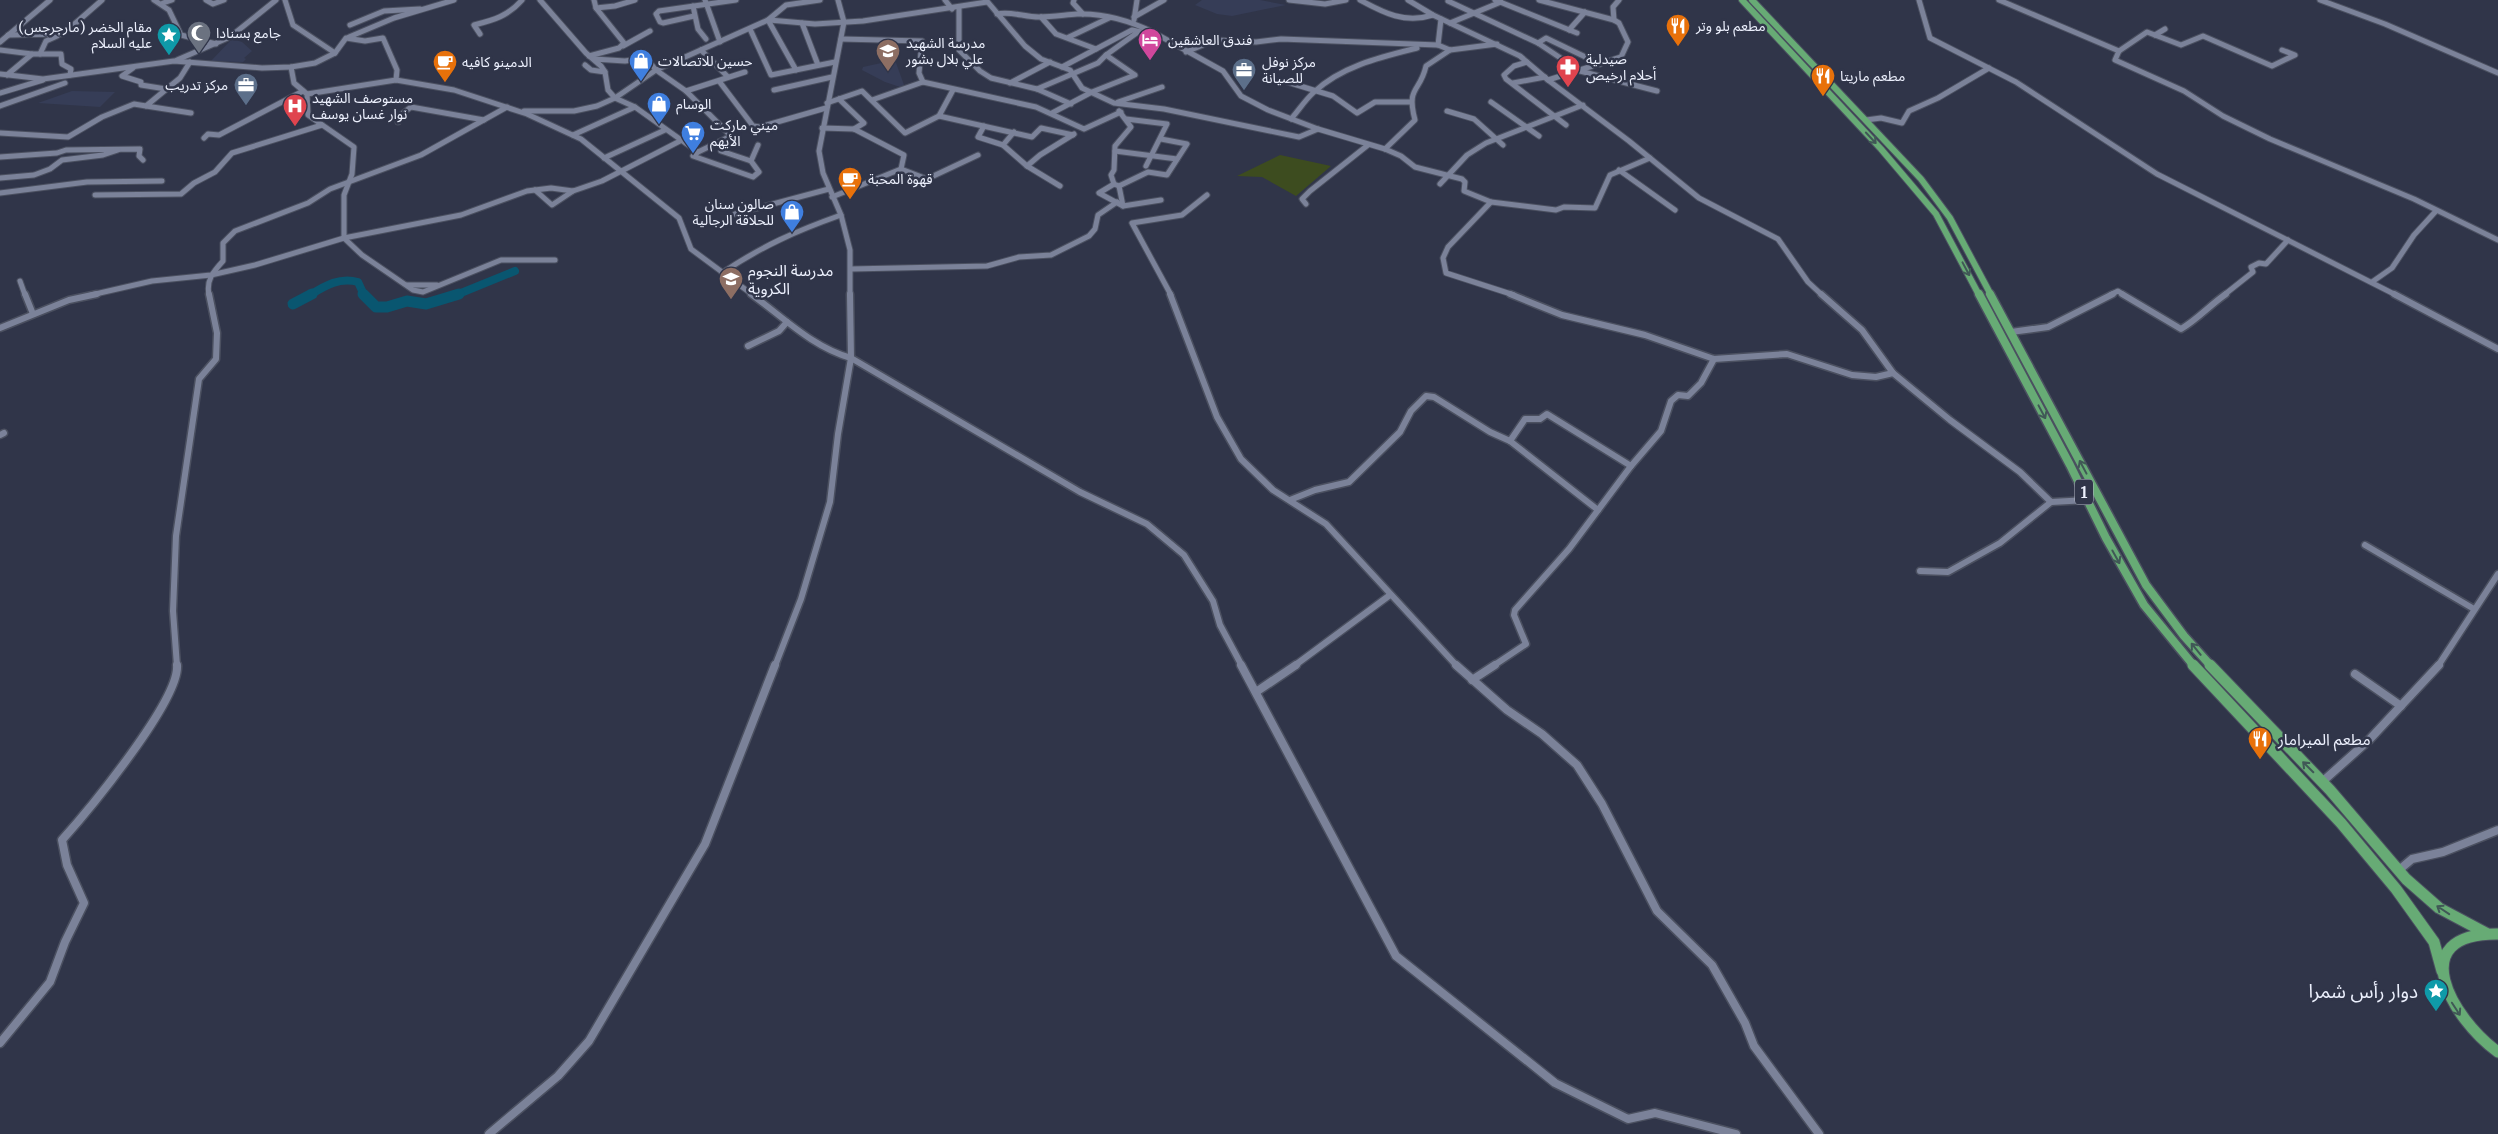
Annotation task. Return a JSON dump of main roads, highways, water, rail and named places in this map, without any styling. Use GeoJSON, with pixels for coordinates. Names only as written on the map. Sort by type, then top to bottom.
{"type":"FeatureCollection","features":[{"type":"Feature","properties":{"kind":"main road","name":"1"},"geometry":{"type":"LineString","coordinates":[[1742,0],[1896,167],[1936,214],[2009,349],[2106,538],[2144,605],[2195,667],[2341,823],[2396,888],[2434,942],[2442,971]]}},
{"type":"Feature","properties":{"kind":"main road","name":"1"},"geometry":{"type":"LineString","coordinates":[[1752,0],[1798,51],[1909,166],[1950,218],[2146,585],[2157,602],[2207,663],[2322,782],[2399,870],[2438,907],[2486,933]]}},
{"type":"Feature","properties":{"kind":"main road"},"geometry":{"type":"LineString","coordinates":[[1846,112],[1857,110]]}},
{"type":"Feature","properties":{"kind":"main road"},"geometry":{"type":"LineString","coordinates":[[1896,167],[1909,166]]}},
{"type":"Feature","properties":{"kind":"main road"},"geometry":{"type":"LineString","coordinates":[[2009,349],[2021,350]]}},
{"type":"Feature","properties":{"kind":"main road"},"geometry":{"type":"LineString","coordinates":[[2498,934],[2471,934],[2454,943],[2444,958],[2442,971],[2445,987],[2452,1003],[2464,1020],[2498,1052]]}},
{"type":"Feature","properties":{"kind":"waterway"},"geometry":{"type":"LineString","coordinates":[[457,295],[515,271]]}},
{"type":"Feature","properties":{"kind":"waterway"},"geometry":{"type":"LineString","coordinates":[[310,295],[327,285],[339,281],[358,282],[364,295]]}},
{"type":"Feature","properties":{"kind":"waterway"},"geometry":{"type":"LineString","coordinates":[[293,304],[312,294]]}},
{"type":"Feature","properties":{"kind":"waterway"},"geometry":{"type":"LineString","coordinates":[[364,295],[376,307],[387,307],[407,301],[426,304],[457,295]]}},
{"type":"Feature","properties":{"kind":"place","name":"مطعم بلو وتر"},"geometry":{"type":"Point","coordinates":[1678,47]}},
{"type":"Feature","properties":{"kind":"place","name":"جامع بسنادا"},"geometry":{"type":"Point","coordinates":[199,54]}},
{"type":"Feature","properties":{"kind":"place","name":"مقام الخضر (مارجرجس) عليه السلام"},"geometry":{"type":"Point","coordinates":[169,56]}},
{"type":"Feature","properties":{"kind":"place","name":"فندق العاشقين"},"geometry":{"type":"Point","coordinates":[1150,61]}},
{"type":"Feature","properties":{"kind":"place","name":"مدرسة الشهيد علي بلال بشور"},"geometry":{"type":"Point","coordinates":[888,72]}},
{"type":"Feature","properties":{"kind":"place","name":"حسين للاتصالات"},"geometry":{"type":"Point","coordinates":[641,82]}},
{"type":"Feature","properties":{"kind":"place","name":"الدمينو كافيه"},"geometry":{"type":"Point","coordinates":[445,83]}},
{"type":"Feature","properties":{"kind":"place","name":"صيدلية أحلام ارخيص"},"geometry":{"type":"Point","coordinates":[1568,88]}},
{"type":"Feature","properties":{"kind":"place","name":"مركز نوفل للصيانة"},"geometry":{"type":"Point","coordinates":[1244,91]}},
{"type":"Feature","properties":{"kind":"place","name":"مطعم ماريتا"},"geometry":{"type":"Point","coordinates":[1823,97]}},
{"type":"Feature","properties":{"kind":"place","name":"مركز تدريب"},"geometry":{"type":"Point","coordinates":[246,106]}},
{"type":"Feature","properties":{"kind":"place","name":"الوسام"},"geometry":{"type":"Point","coordinates":[659,125]}},
{"type":"Feature","properties":{"kind":"place","name":"مستوصف الشهيد نوار غسان يوسف"},"geometry":{"type":"Point","coordinates":[295,127]}},
{"type":"Feature","properties":{"kind":"place","name":"ميني ماركت الأيهم"},"geometry":{"type":"Point","coordinates":[693,154]}},
{"type":"Feature","properties":{"kind":"place","name":"قهوة المحبة"},"geometry":{"type":"Point","coordinates":[850,200]}},
{"type":"Feature","properties":{"kind":"place","name":"صالون سنان للحلاقة الرجالية"},"geometry":{"type":"Point","coordinates":[792,233]}},
{"type":"Feature","properties":{"kind":"place","name":"مدرسة النجوم الكروية"},"geometry":{"type":"Point","coordinates":[731,300]}},
{"type":"Feature","properties":{"kind":"place","name":"مطعم الميرامار"},"geometry":{"type":"Point","coordinates":[2260,760]}},
{"type":"Feature","properties":{"kind":"place","name":"دوار رأس شمرا"},"geometry":{"type":"Point","coordinates":[2436,1012]}}]}
